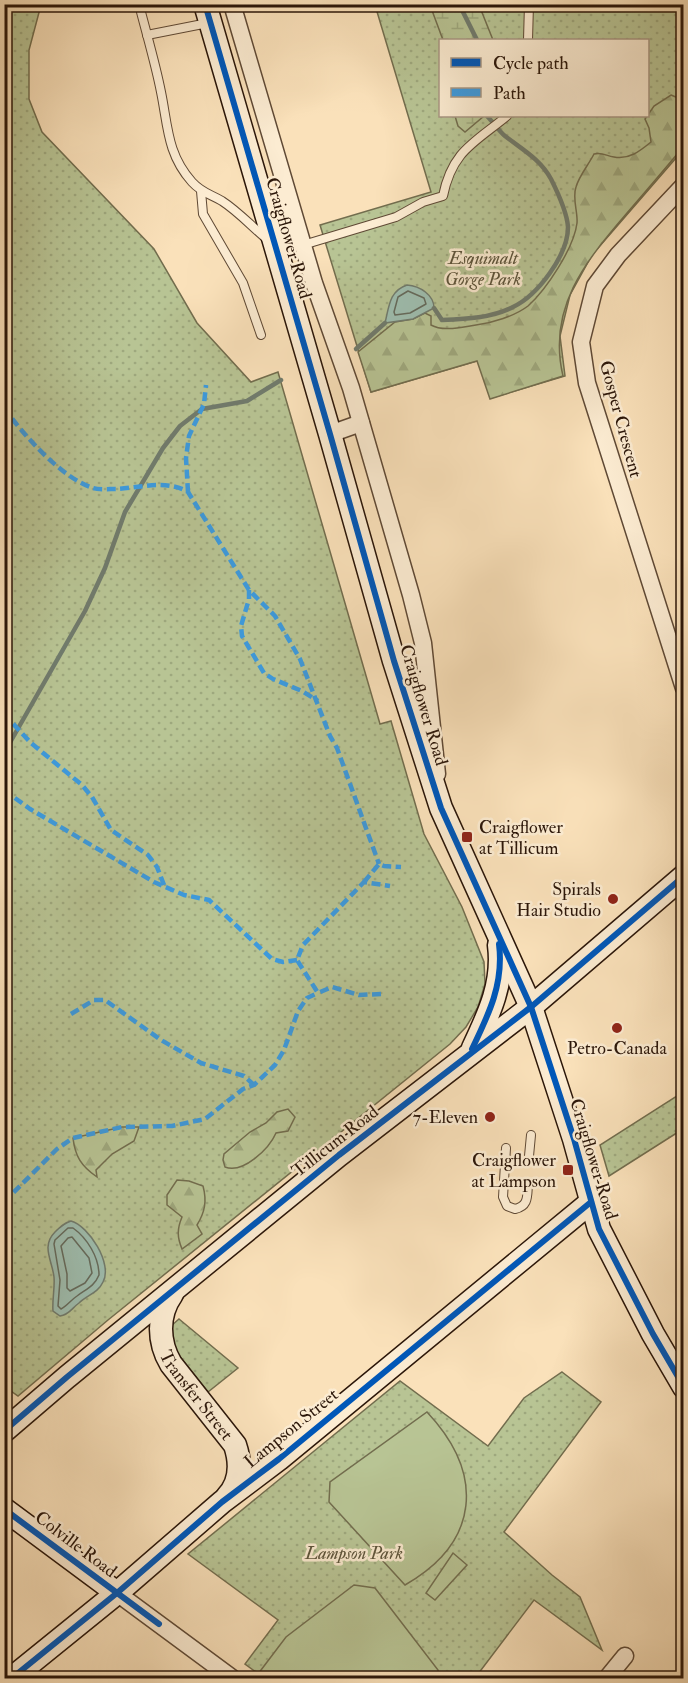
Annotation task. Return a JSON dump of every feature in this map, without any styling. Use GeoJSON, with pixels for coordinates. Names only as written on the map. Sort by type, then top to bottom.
{"type":"FeatureCollection","features":[{"type":"Feature","properties":{"kind":"main road","name":"Craigflower Road"},"geometry":{"type":"LineString","coordinates":[[208,13],[394,661],[441,808],[531,1007],[574,1139],[599,1229],[653,1334],[684,1388]]}},
{"type":"Feature","properties":{"kind":"main road","name":"Tillicum Road"},"geometry":{"type":"LineString","coordinates":[[4,1431],[339,1155],[531,1007],[684,876]]}},
{"type":"Feature","properties":{"kind":"main road"},"geometry":{"type":"LineString","coordinates":[[470,1054],[491,1010],[500,974],[499,942],[488,912]]}},
{"type":"Feature","properties":{"kind":"main road","name":"Lampson Street"},"geometry":{"type":"LineString","coordinates":[[12,1678],[117,1593],[222,1502],[279,1459],[591,1202]]}},
{"type":"Feature","properties":{"kind":"main road","name":"Transfer Street"},"geometry":{"type":"LineString","coordinates":[[179,1286],[164,1306],[161,1341],[171,1364],[235,1445],[239,1457],[239,1470],[233,1487],[222,1502]]}},
{"type":"Feature","properties":{"kind":"main road","name":"Colville Road"},"geometry":{"type":"LineString","coordinates":[[4,1509],[117,1593]]}},
{"type":"Feature","properties":{"kind":"street","name":"Craigflower Road"},"geometry":{"type":"LineString","coordinates":[[232,4],[303,245],[361,423],[423,643],[441,808]]}},
{"type":"Feature","properties":{"kind":"street","name":"Gosper Crescent"},"geometry":{"type":"LineString","coordinates":[[684,186],[618,255],[595,286],[581,342],[587,383],[684,688]]}},
{"type":"Feature","properties":{"kind":"street"},"geometry":{"type":"LineString","coordinates":[[330,434],[361,423]]}},
{"type":"Feature","properties":{"kind":"street","name":"Colville Road"},"geometry":{"type":"LineString","coordinates":[[117,1593],[232,1678]]}},
{"type":"Feature","properties":{"kind":"street"},"geometry":{"type":"LineString","coordinates":[[607,1678],[624,1656]]}},
{"type":"Feature","properties":{"kind":"lane"},"geometry":{"type":"LineString","coordinates":[[142,4],[141,12],[161,91],[169,141],[182,169],[201,191],[221,200],[240,214],[275,246]]}},
{"type":"Feature","properties":{"kind":"lane"},"geometry":{"type":"LineString","coordinates":[[528,39],[530,4]]}},
{"type":"Feature","properties":{"kind":"lane"},"geometry":{"type":"LineString","coordinates":[[147,35],[208,13]]}},
{"type":"Feature","properties":{"kind":"lane"},"geometry":{"type":"LineString","coordinates":[[303,245],[396,217],[423,202],[443,196],[447,175],[464,150],[503,118]]}},
{"type":"Feature","properties":{"kind":"lane"},"geometry":{"type":"LineString","coordinates":[[201,191],[203,214],[243,284],[261,335]]}},
{"type":"Feature","properties":{"kind":"lane"},"geometry":{"type":"LineString","coordinates":[[529,1156],[531,1136]]}},
{"type":"Feature","properties":{"kind":"lane"},"geometry":{"type":"LineString","coordinates":[[506,1149],[503,1197],[507,1206],[515,1209],[523,1206],[527,1200],[528,1184]]}},
{"type":"Feature","properties":{"kind":"green space"},"geometry":{"type":"Polygon","coordinates":[[[4,5],[41,5],[29,50],[29,99],[42,132],[154,249],[197,323],[251,382],[278,372],[380,724],[391,721],[424,834],[462,907],[484,962],[485,984],[478,1007],[466,1027],[450,1044],[108,1320],[18,1396],[4,1386],[4,5]]]}},
{"type":"Feature","properties":{"kind":"green space","name":"Esquimalt Gorge Park"},"geometry":{"type":"Polygon","coordinates":[[[375,5],[683,5],[683,150],[592,255],[570,295],[560,336],[565,376],[491,398],[480,360],[371,392],[320,225],[431,192],[375,5]]]}},
{"type":"Feature","properties":{"kind":"green space"},"geometry":{"type":"Polygon","coordinates":[[[430,5],[479,5],[493,39],[443,39],[430,5]]]}},
{"type":"Feature","properties":{"kind":"green space"},"geometry":{"type":"Polygon","coordinates":[[[671,95],[683,100],[683,147],[597,250],[573,287],[560,329],[559,351],[563,376],[490,399],[477,361],[371,392],[358,352],[395,322],[413,319],[425,313],[431,316],[431,325],[447,329],[459,328],[496,321],[517,313],[535,299],[551,279],[571,244],[577,223],[576,187],[594,154],[600,153],[619,158],[643,149],[651,142],[645,119],[649,117],[654,106],[671,95]]]}},
{"type":"Feature","properties":{"kind":"green space"},"geometry":{"type":"Polygon","coordinates":[[[455,117],[483,117],[465,132],[458,126],[455,117]]]}},
{"type":"Feature","properties":{"kind":"green space"},"geometry":{"type":"Polygon","coordinates":[[[683,1092],[683,1129],[609,1176],[600,1145],[683,1092]]]}},
{"type":"Feature","properties":{"kind":"green space"},"geometry":{"type":"Polygon","coordinates":[[[288,1109],[295,1117],[288,1131],[276,1133],[262,1153],[247,1164],[240,1167],[225,1167],[224,1154],[277,1112],[288,1109]]]}},
{"type":"Feature","properties":{"kind":"green space"},"geometry":{"type":"Polygon","coordinates":[[[122,1127],[139,1127],[134,1141],[112,1154],[96,1170],[97,1177],[80,1160],[73,1138],[122,1127]]]}},
{"type":"Feature","properties":{"kind":"green space"},"geometry":{"type":"Polygon","coordinates":[[[177,1180],[203,1186],[205,1197],[202,1216],[197,1225],[202,1234],[182,1249],[178,1233],[182,1217],[167,1205],[167,1195],[177,1180]]]}},
{"type":"Feature","properties":{"kind":"green space"},"geometry":{"type":"Polygon","coordinates":[[[179,1319],[238,1368],[208,1392],[173,1348],[171,1326],[179,1319]]]}},
{"type":"Feature","properties":{"kind":"green space","name":"Lampson Park"},"geometry":{"type":"Polygon","coordinates":[[[562,1372],[601,1402],[504,1532],[580,1597],[602,1650],[534,1600],[475,1678],[264,1678],[245,1664],[278,1620],[188,1554],[400,1381],[488,1446],[524,1398],[562,1372]]]}},
{"type":"Feature","properties":{"kind":"green space"},"geometry":{"type":"Polygon","coordinates":[[[427,1412],[446,1435],[459,1459],[465,1483],[466,1506],[460,1528],[448,1549],[430,1568],[405,1585],[329,1502],[330,1482],[427,1412]]]}},
{"type":"Feature","properties":{"kind":"green space"},"geometry":{"type":"Polygon","coordinates":[[[453,1553],[467,1565],[435,1600],[426,1593],[453,1553]]]}},
{"type":"Feature","properties":{"kind":"green space"},"geometry":{"type":"Polygon","coordinates":[[[354,1585],[375,1588],[438,1670],[439,1678],[262,1678],[258,1674],[286,1637],[354,1585]]]}},
{"type":"Feature","properties":{"kind":"water"},"geometry":{"type":"Polygon","coordinates":[[[407,285],[417,287],[429,295],[434,308],[413,319],[385,323],[393,295],[407,285]]]}},
{"type":"Feature","properties":{"kind":"water"},"geometry":{"type":"Polygon","coordinates":[[[71,1221],[85,1230],[98,1247],[105,1266],[105,1274],[98,1289],[68,1313],[60,1316],[53,1311],[54,1277],[48,1248],[55,1232],[71,1221]]]}},
{"type":"Feature","properties":{"kind":"waterway"},"geometry":{"type":"LineString","coordinates":[[459,4],[476,39]]}},
{"type":"Feature","properties":{"kind":"waterway"},"geometry":{"type":"LineString","coordinates":[[434,308],[442,320],[487,316],[513,307],[532,293],[550,273],[567,238],[568,227],[564,209],[547,172],[531,155],[503,134],[488,117]]}},
{"type":"Feature","properties":{"kind":"waterway"},"geometry":{"type":"LineString","coordinates":[[356,349],[385,323]]}},
{"type":"Feature","properties":{"kind":"waterway"},"geometry":{"type":"LineString","coordinates":[[4,753],[85,611],[105,568],[125,512],[163,448],[180,426],[202,409],[247,401],[281,380]]}},
{"type":"Feature","properties":{"kind":"marked path"},"geometry":{"type":"LineString","coordinates":[[188,492],[186,458],[189,436],[204,404],[206,385]]}},
{"type":"Feature","properties":{"kind":"marked path"},"geometry":{"type":"LineString","coordinates":[[4,408],[44,454],[81,483],[98,489],[162,485],[188,492],[249,590],[275,616],[300,659],[330,736],[337,748],[379,864]]}},
{"type":"Feature","properties":{"kind":"marked path"},"geometry":{"type":"LineString","coordinates":[[249,590],[249,599],[241,626],[242,636],[264,673],[318,701]]}},
{"type":"Feature","properties":{"kind":"marked path"},"geometry":{"type":"LineString","coordinates":[[4,714],[31,743],[82,785],[92,797],[111,830],[148,855],[157,867],[164,885]]}},
{"type":"Feature","properties":{"kind":"marked path"},"geometry":{"type":"LineString","coordinates":[[4,790],[30,809],[154,882],[184,895],[209,900],[272,959],[283,962],[297,960]]}},
{"type":"Feature","properties":{"kind":"marked path"},"geometry":{"type":"LineString","coordinates":[[364,882],[379,864],[401,867]]}},
{"type":"Feature","properties":{"kind":"marked path"},"geometry":{"type":"LineString","coordinates":[[381,994],[359,995],[332,987],[318,993],[297,960],[303,945],[364,882],[390,886]]}},
{"type":"Feature","properties":{"kind":"marked path"},"geometry":{"type":"LineString","coordinates":[[4,1202],[57,1149],[73,1138],[122,1127],[172,1126],[205,1119],[243,1089],[254,1085],[275,1065],[284,1050],[298,1011],[307,998],[318,993]]}},
{"type":"Feature","properties":{"kind":"marked path"},"geometry":{"type":"LineString","coordinates":[[71,1014],[94,1000],[105,1000],[161,1040],[201,1063],[244,1076],[254,1085]]}},
{"type":"Feature","properties":{"kind":"cycle path"},"geometry":{"type":"LineString","coordinates":[[205,4],[394,661],[441,808],[531,1007],[574,1139],[599,1229],[653,1334],[684,1387]]}},
{"type":"Feature","properties":{"kind":"cycle path"},"geometry":{"type":"LineString","coordinates":[[4,1431],[339,1155],[531,1007],[684,876]]}},
{"type":"Feature","properties":{"kind":"cycle path"},"geometry":{"type":"LineString","coordinates":[[472,1049],[494,998],[499,972],[499,944]]}},
{"type":"Feature","properties":{"kind":"cycle path"},"geometry":{"type":"LineString","coordinates":[[12,1678],[117,1593],[222,1502],[279,1459],[591,1202]]}},
{"type":"Feature","properties":{"kind":"cycle path"},"geometry":{"type":"LineString","coordinates":[[4,1509],[159,1624]]}},
{"type":"Feature","properties":{"kind":"place","name":"Craigflower at Tillicum"},"geometry":{"type":"Point","coordinates":[467,837]}},
{"type":"Feature","properties":{"kind":"place","name":"Spirals Hair Studio"},"geometry":{"type":"Point","coordinates":[613,899]}},
{"type":"Feature","properties":{"kind":"place","name":"Petro-Canada"},"geometry":{"type":"Point","coordinates":[617,1028]}},
{"type":"Feature","properties":{"kind":"place","name":"7-Eleven"},"geometry":{"type":"Point","coordinates":[490,1117]}},
{"type":"Feature","properties":{"kind":"place","name":"Craigflower at Lampson"},"geometry":{"type":"Point","coordinates":[568,1170]}}]}
